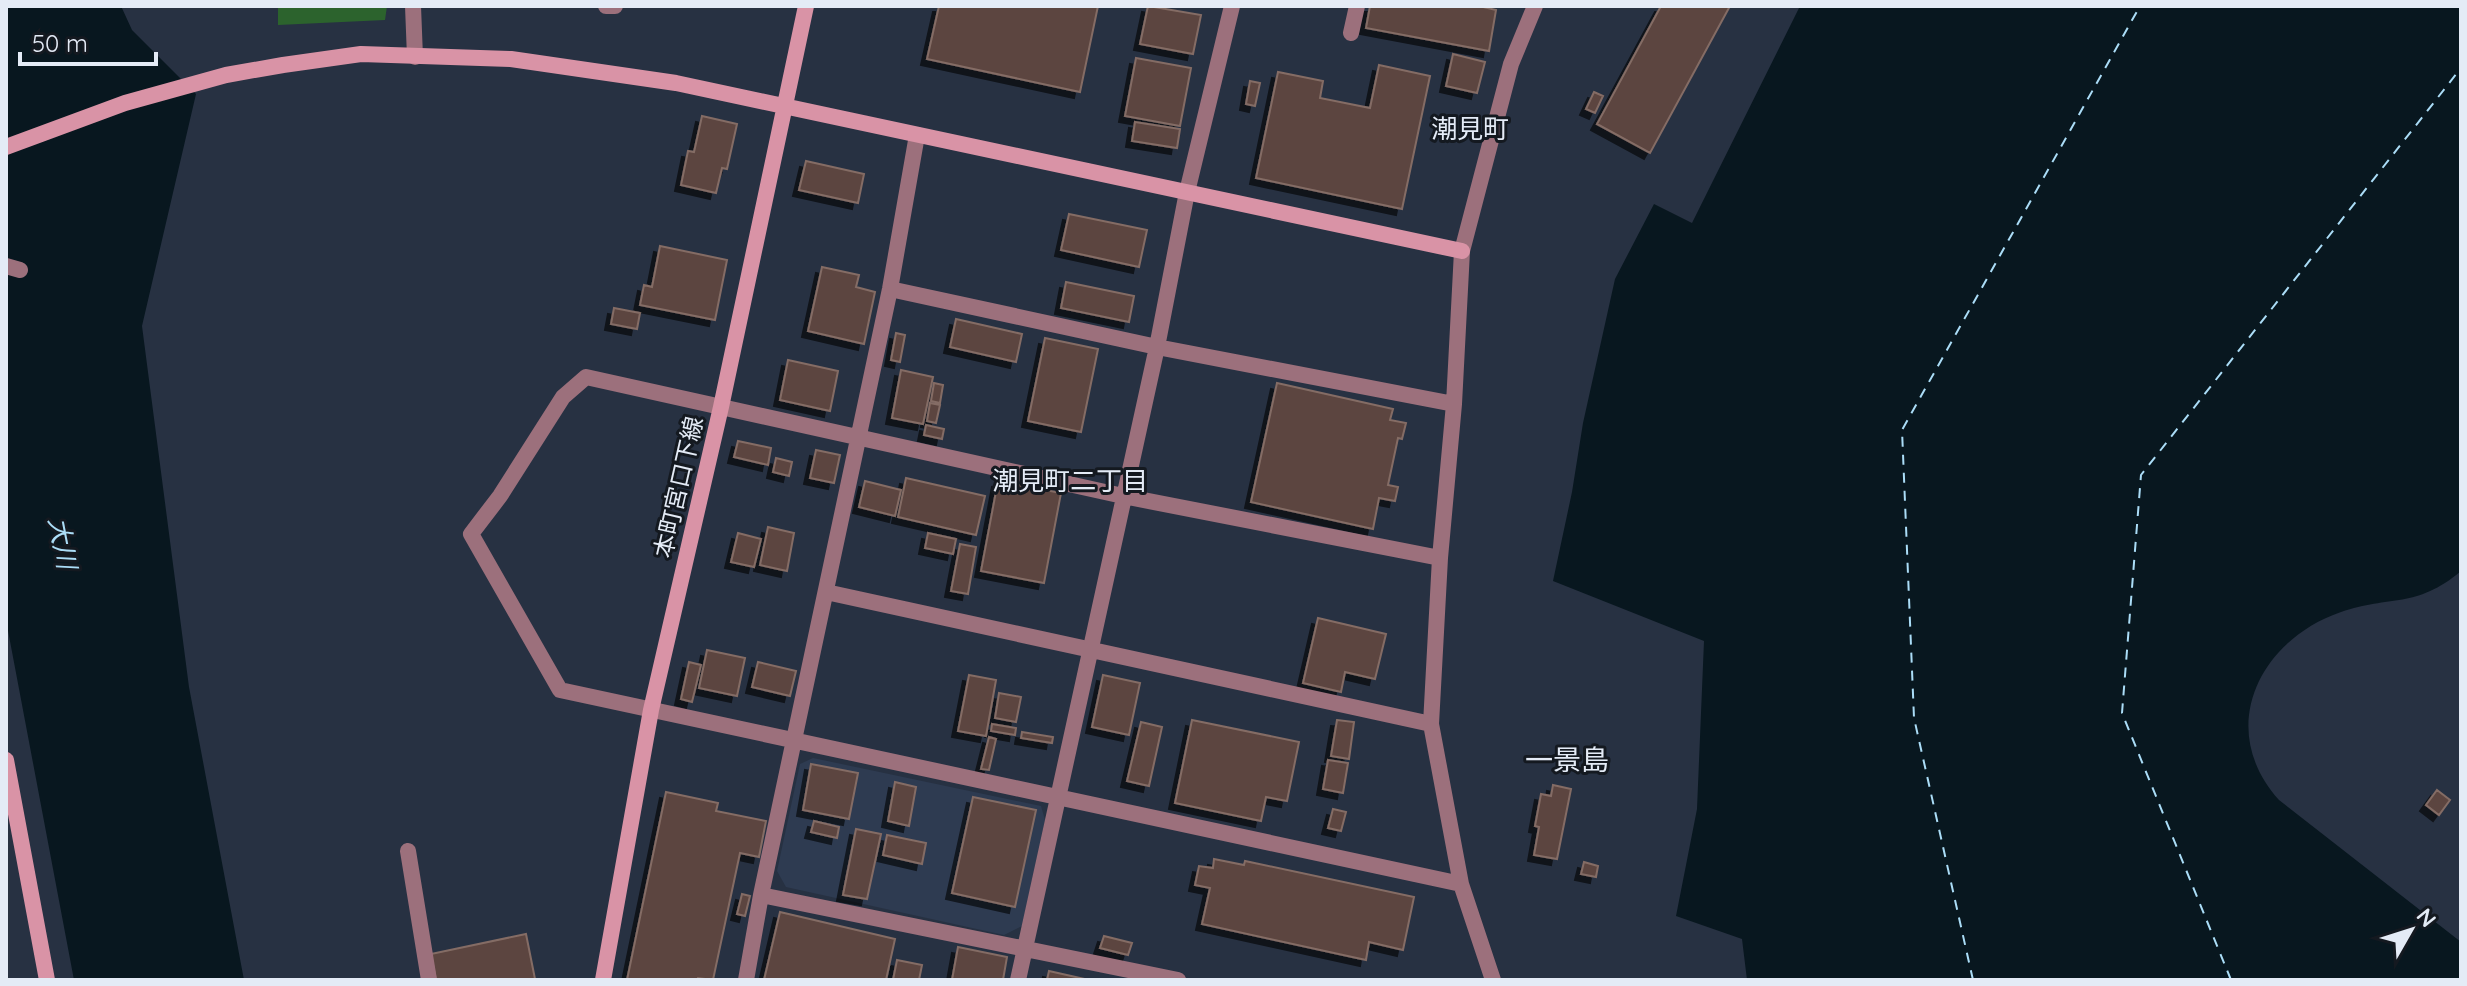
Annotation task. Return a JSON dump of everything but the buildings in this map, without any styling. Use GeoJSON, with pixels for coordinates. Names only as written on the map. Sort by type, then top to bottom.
{"type":"FeatureCollection","features":[{"type":"Feature","properties":{"kind":"street"},"geometry":{"type":"LineString","coordinates":[[413,6],[415,57]]}},
{"type":"Feature","properties":{"kind":"street"},"geometry":{"type":"LineString","coordinates":[[606,6],[615,6]]}},
{"type":"Feature","properties":{"kind":"street","name":"本町宮口下線"},"geometry":{"type":"LineString","coordinates":[[603,980],[651,710],[721,407],[806,6]]}},
{"type":"Feature","properties":{"kind":"street"},"geometry":{"type":"LineString","coordinates":[[1018,980],[1157,347],[1187,192],[1232,6]]}},
{"type":"Feature","properties":{"kind":"street"},"geometry":{"type":"LineString","coordinates":[[1351,33],[1357,6]]}},
{"type":"Feature","properties":{"kind":"street"},"geometry":{"type":"LineString","coordinates":[[1493,980],[1461,884],[1431,724],[1462,251],[1511,64],[1535,6]]}},
{"type":"Feature","properties":{"kind":"street"},"geometry":{"type":"LineString","coordinates":[[6,147],[125,103],[226,75],[361,54],[511,59],[676,83],[1462,251]]}},
{"type":"Feature","properties":{"kind":"street"},"geometry":{"type":"LineString","coordinates":[[746,980],[793,741],[890,289],[917,135]]}},
{"type":"Feature","properties":{"kind":"street"},"geometry":{"type":"LineString","coordinates":[[890,289],[1157,347],[1454,404]]}},
{"type":"Feature","properties":{"kind":"street"},"geometry":{"type":"LineString","coordinates":[[1440,558],[1123,496],[586,377],[563,397],[500,496],[471,534],[560,690],[1461,884]]}},
{"type":"Feature","properties":{"kind":"street"},"geometry":{"type":"LineString","coordinates":[[826,592],[1431,724]]}},
{"type":"Feature","properties":{"kind":"street"},"geometry":{"type":"LineString","coordinates":[[6,760],[47,980]]}},
{"type":"Feature","properties":{"kind":"street"},"geometry":{"type":"LineString","coordinates":[[408,851],[429,980]]}},
{"type":"Feature","properties":{"kind":"street"},"geometry":{"type":"LineString","coordinates":[[761,895],[1178,980]]}},
{"type":"Feature","properties":{"kind":"shaded area"},"geometry":{"type":"Polygon","coordinates":[[[813,758],[1041,806],[1045,820],[1022,926],[1004,935],[786,887],[777,871],[800,764],[813,758]]]}},
{"type":"Feature","properties":{"kind":"green space"},"geometry":{"type":"Polygon","coordinates":[[[278,6],[387,6],[385,20],[278,25],[278,6]]]}},
{"type":"Feature","properties":{"kind":"water","name":"大川"},"geometry":{"type":"Polygon","coordinates":[[[6,6],[121,6],[132,30],[196,94],[142,326],[189,687],[244,980],[74,980],[6,620],[6,6]]]}},
{"type":"Feature","properties":{"kind":"water"},"geometry":{"type":"Polygon","coordinates":[[[1800,6],[2461,6],[2461,571],[2430,591],[2358,607],[2312,625],[2288,643],[2268,665],[2255,690],[2249,717],[2250,745],[2260,773],[2279,800],[2461,942],[2461,980],[1747,980],[1742,939],[1676,916],[1697,809],[1704,641],[1553,581],[1615,279],[1654,204],[1692,223],[1800,6]]]}},
{"type":"Feature","properties":{"kind":"ferry route"},"geometry":{"type":"LineString","coordinates":[[1973,980],[1914,718],[1902,430],[2140,6]]}},
{"type":"Feature","properties":{"kind":"ferry route"},"geometry":{"type":"LineString","coordinates":[[2231,980],[2122,713],[2141,475],[2461,68]]}},
{"type":"Feature","properties":{"kind":"district","name":"潮見町"},"geometry":{"type":"Point","coordinates":[1470,128]}},
{"type":"Feature","properties":{"kind":"district","name":"潮見町二丁目"},"geometry":{"type":"Point","coordinates":[1070,480]}},
{"type":"Feature","properties":{"kind":"district","name":"一景島"},"geometry":{"type":"Point","coordinates":[1567,759]}}]}
